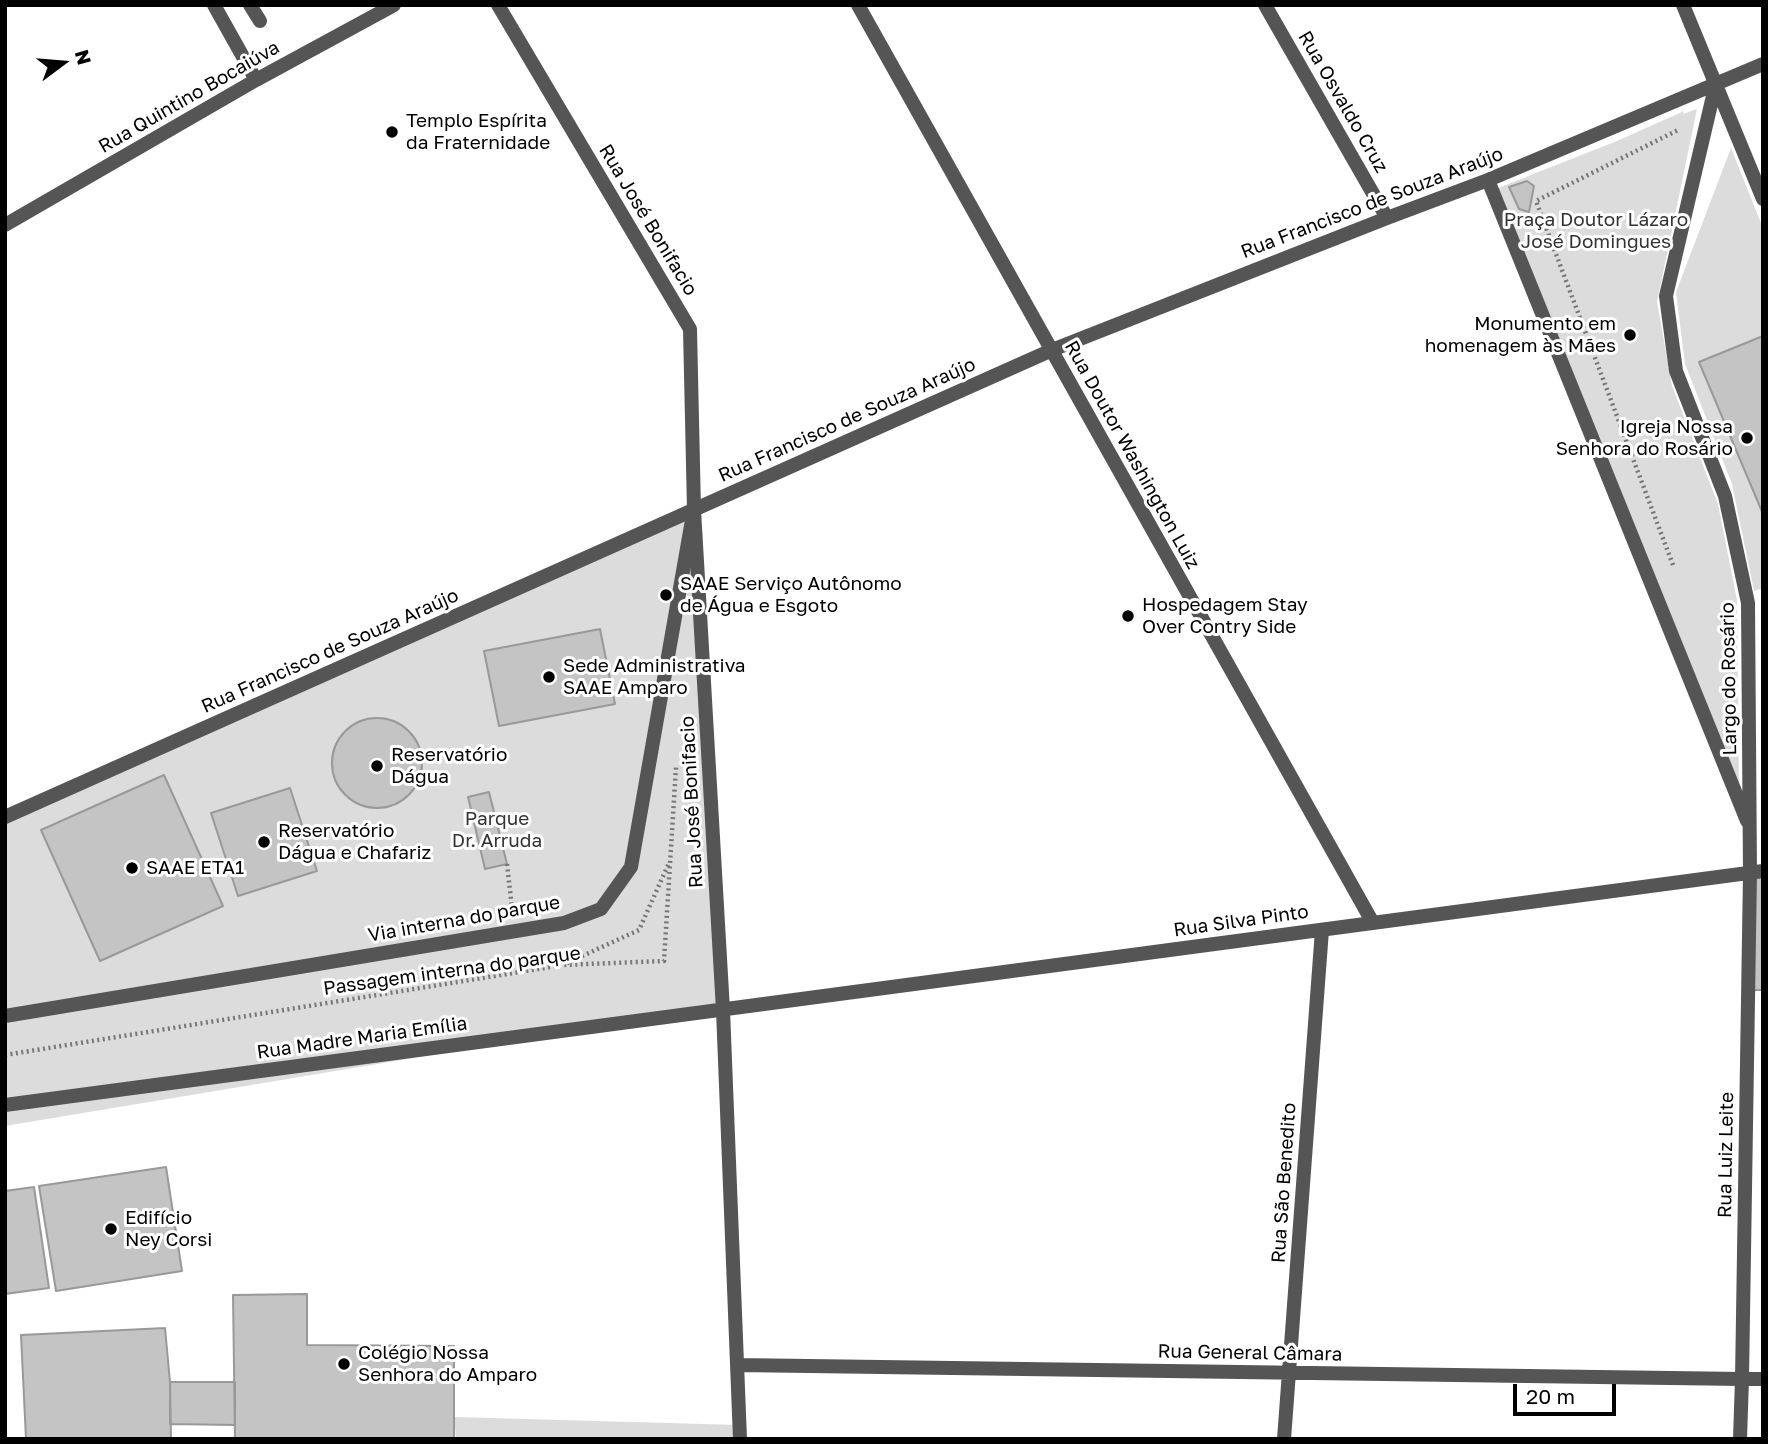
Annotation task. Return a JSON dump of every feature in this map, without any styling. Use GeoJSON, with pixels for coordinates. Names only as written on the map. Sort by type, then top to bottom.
{"type":"FeatureCollection","features":[{"type":"Feature","properties":{"kind":"street"},"geometry":{"type":"LineString","coordinates":[[214,5],[256,80]]}},
{"type":"Feature","properties":{"kind":"street"},"geometry":{"type":"LineString","coordinates":[[250,5],[260,21]]}},
{"type":"Feature","properties":{"kind":"street","name":"Rua Quintino Bocaiúva"},"geometry":{"type":"LineString","coordinates":[[5,225],[256,80],[394,5]]}},
{"type":"Feature","properties":{"kind":"street","name":"Rua José Bonifacio"},"geometry":{"type":"LineString","coordinates":[[498,5],[691,329],[694,510],[723,1010],[740,1439]]}},
{"type":"Feature","properties":{"kind":"street","name":"Rua Doutor Washington Luiz"},"geometry":{"type":"LineString","coordinates":[[858,5],[1373,923]]}},
{"type":"Feature","properties":{"kind":"street","name":"Rua Osvaldo Cruz"},"geometry":{"type":"LineString","coordinates":[[1265,5],[1387,218]]}},
{"type":"Feature","properties":{"kind":"street"},"geometry":{"type":"LineString","coordinates":[[1683,5],[1763,198]]}},
{"type":"Feature","properties":{"kind":"street","name":"Rua Francisco de Souza Araújo"},"geometry":{"type":"LineString","coordinates":[[5,817],[1052,349],[1488,180],[1763,64]]}},
{"type":"Feature","properties":{"kind":"street","name":"Largo do Rosário"},"geometry":{"type":"LineString","coordinates":[[1716,83],[1666,296],[1676,371],[1725,496],[1748,603],[1750,829],[1756,872]]}},
{"type":"Feature","properties":{"kind":"street"},"geometry":{"type":"LineString","coordinates":[[1488,180],[1750,829]]}},
{"type":"Feature","properties":{"kind":"street","name":"Via interna do parque"},"geometry":{"type":"LineString","coordinates":[[5,1016],[564,923],[601,909],[631,867],[694,510]]}},
{"type":"Feature","properties":{"kind":"street"},"geometry":{"type":"LineString","coordinates":[[1748,603],[1763,598]]}},
{"type":"Feature","properties":{"kind":"street","name":"Rua Silva Pinto"},"geometry":{"type":"LineString","coordinates":[[723,1010],[1756,872]]}},
{"type":"Feature","properties":{"kind":"street","name":"Rua Luiz Leite"},"geometry":{"type":"LineString","coordinates":[[1740,1439],[1756,872]]}},
{"type":"Feature","properties":{"kind":"street","name":"Rua São Benedito"},"geometry":{"type":"LineString","coordinates":[[1284,1439],[1321,930]]}},
{"type":"Feature","properties":{"kind":"street","name":"Rua Madre Maria Emília"},"geometry":{"type":"LineString","coordinates":[[5,1105],[723,1010]]}},
{"type":"Feature","properties":{"kind":"street","name":"Rua General Câmara"},"geometry":{"type":"LineString","coordinates":[[737,1365],[1763,1379]]}},
{"type":"Feature","properties":{"kind":"path"},"geometry":{"type":"LineString","coordinates":[[1677,574],[1536,201],[1709,114]]}},
{"type":"Feature","properties":{"kind":"path","name":"Passagem interna do parque"},"geometry":{"type":"LineString","coordinates":[[5,1055],[563,965],[664,961],[676,766]]}},
{"type":"Feature","properties":{"kind":"path"},"geometry":{"type":"LineString","coordinates":[[563,965],[639,930],[670,861]]}},
{"type":"Feature","properties":{"kind":"path"},"geometry":{"type":"LineString","coordinates":[[507,864],[514,931]]}},
{"type":"Feature","properties":{"kind":"green space","name":"Praça Doutor Lázaro José Domingues"},"geometry":{"type":"Polygon","coordinates":[[[1697,109],[1657,302],[1672,386],[1718,504],[1737,600],[1739,784],[1498,188],[1684,111],[1683,114],[1697,109]]]}},
{"type":"Feature","properties":{"kind":"green space"},"geometry":{"type":"Polygon","coordinates":[[[1731,148],[1763,228],[1763,588],[1754,591],[1732,484],[1685,364],[1676,292],[1731,148]]]}},
{"type":"Feature","properties":{"kind":"green space","name":"Parque Dr. Arruda"},"geometry":{"type":"Polygon","coordinates":[[[690,513],[720,1007],[5,1126],[5,821],[690,513]]]}},
{"type":"Feature","properties":{"kind":"green space"},"geometry":{"type":"Polygon","coordinates":[[[454,1417],[739,1425],[740,1439],[456,1439],[454,1417]]]}},
{"type":"Feature","properties":{"kind":"building"},"geometry":{"type":"Polygon","coordinates":[[[1527,181],[1534,186],[1529,212],[1519,209],[1509,187],[1527,181]]]}},
{"type":"Feature","properties":{"kind":"building","name":"Igreja Nossa Senhora do Rosário"},"geometry":{"type":"Polygon","coordinates":[[[1763,336],[1763,514],[1699,362],[1763,336]]]}},
{"type":"Feature","properties":{"kind":"building","name":"Sede Administrativa SAAE Amparo"},"geometry":{"type":"Polygon","coordinates":[[[600,629],[615,704],[499,726],[484,651],[600,629]]]}},
{"type":"Feature","properties":{"kind":"building","name":"Reservatório Dágua"},"geometry":{"type":"Polygon","coordinates":[[[377,718],[394,722],[409,731],[418,746],[422,763],[418,780],[409,795],[394,804],[377,808],[360,804],[345,795],[336,780],[332,763],[336,746],[345,731],[360,722],[377,718]]]}},
{"type":"Feature","properties":{"kind":"building","name":"SAAE ETA1"},"geometry":{"type":"Polygon","coordinates":[[[164,775],[223,906],[100,961],[41,830],[164,775]]]}},
{"type":"Feature","properties":{"kind":"building","name":"Reservatório Dágua e Chafariz"},"geometry":{"type":"Polygon","coordinates":[[[290,788],[317,871],[238,896],[211,813],[290,788]]]}},
{"type":"Feature","properties":{"kind":"building"},"geometry":{"type":"Polygon","coordinates":[[[489,792],[507,864],[485,869],[468,797],[489,792]]]}},
{"type":"Feature","properties":{"kind":"building"},"geometry":{"type":"Polygon","coordinates":[[[1763,877],[1763,990],[1753,990],[1754,878],[1763,877]]]}},
{"type":"Feature","properties":{"kind":"building","name":"Edifício Ney Corsi"},"geometry":{"type":"Polygon","coordinates":[[[166,1167],[182,1271],[56,1291],[39,1186],[166,1167]]]}},
{"type":"Feature","properties":{"kind":"building"},"geometry":{"type":"Polygon","coordinates":[[[34,1187],[49,1288],[5,1294],[5,1191],[34,1187]]]}},
{"type":"Feature","properties":{"kind":"building","name":"Colégio Nossa Senhora do Amparo"},"geometry":{"type":"Polygon","coordinates":[[[307,1294],[307,1345],[454,1346],[454,1439],[235,1439],[233,1295],[307,1294]]]}},
{"type":"Feature","properties":{"kind":"building"},"geometry":{"type":"Polygon","coordinates":[[[165,1328],[171,1439],[26,1439],[21,1335],[165,1328]]]}},
{"type":"Feature","properties":{"kind":"building"},"geometry":{"type":"Polygon","coordinates":[[[170,1382],[235,1382],[235,1425],[170,1424],[170,1382]]]}},
{"type":"Feature","properties":{"kind":"place","name":"Templo Espírita da Fraternidade"},"geometry":{"type":"Point","coordinates":[392,132]}},
{"type":"Feature","properties":{"kind":"place","name":"Monumento em homenagem às Mães"},"geometry":{"type":"Point","coordinates":[1630,335]}},
{"type":"Feature","properties":{"kind":"place","name":"Igreja Nossa Senhora do Rosário"},"geometry":{"type":"Point","coordinates":[1747,438]}},
{"type":"Feature","properties":{"kind":"place","name":"SAAE Serviço Autônomo de Água e Esgoto"},"geometry":{"type":"Point","coordinates":[666,595]}},
{"type":"Feature","properties":{"kind":"place","name":"Hospedagem Stay Over Contry Side"},"geometry":{"type":"Point","coordinates":[1128,616]}},
{"type":"Feature","properties":{"kind":"place","name":"Sede Administrativa SAAE Amparo"},"geometry":{"type":"Point","coordinates":[549,677]}},
{"type":"Feature","properties":{"kind":"place","name":"Reservatório Dágua"},"geometry":{"type":"Point","coordinates":[377,766]}},
{"type":"Feature","properties":{"kind":"place","name":"Reservatório Dágua e Chafariz"},"geometry":{"type":"Point","coordinates":[264,842]}},
{"type":"Feature","properties":{"kind":"place","name":"SAAE ETA1"},"geometry":{"type":"Point","coordinates":[132,868]}},
{"type":"Feature","properties":{"kind":"place","name":"Edifício Ney Corsi"},"geometry":{"type":"Point","coordinates":[111,1229]}},
{"type":"Feature","properties":{"kind":"place","name":"Colégio Nossa Senhora do Amparo"},"geometry":{"type":"Point","coordinates":[344,1364]}}]}
